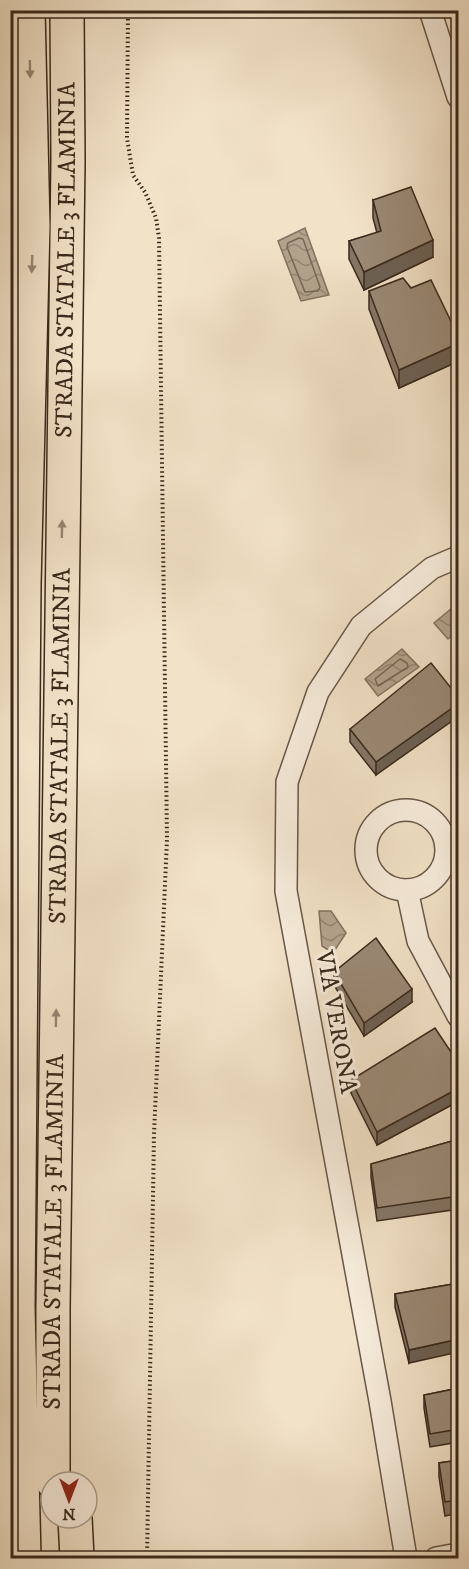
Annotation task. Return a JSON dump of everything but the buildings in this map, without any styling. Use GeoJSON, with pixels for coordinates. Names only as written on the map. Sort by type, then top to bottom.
{"type":"FeatureCollection","features":[{"type":"Feature","properties":{"kind":"highway","name":"STRADA STATALE 3 FLAMINIA"},"geometry":{"type":"LineString","coordinates":[[24,1558],[18,1307],[24,584],[33,226],[28,10]]}},
{"type":"Feature","properties":{"kind":"highway","name":"STRADA STATALE 3 FLAMINIA"},"geometry":{"type":"LineString","coordinates":[[53,1470],[53,1308],[68,161],[67,10]]}},
{"type":"Feature","properties":{"kind":"highway"},"geometry":{"type":"LineString","coordinates":[[10,1404],[18,1307]]}},
{"type":"Feature","properties":{"kind":"highway"},"geometry":{"type":"LineString","coordinates":[[53,1308],[74,1470]]}},
{"type":"Feature","properties":{"kind":"highway"},"geometry":{"type":"LineString","coordinates":[[53,1530],[54,1558]]}},
{"type":"Feature","properties":{"kind":"highway"},"geometry":{"type":"LineString","coordinates":[[76,1530],[77,1558]]}},
{"type":"Feature","properties":{"kind":"street"},"geometry":{"type":"LineString","coordinates":[[430,10],[459,98]]}},
{"type":"Feature","properties":{"kind":"street","name":"VIA VERONA"},"geometry":{"type":"LineString","coordinates":[[406,1558],[380,1401],[286,891],[287,782],[318,692],[361,626],[432,568],[459,557]]}},
{"type":"Feature","properties":{"kind":"street"},"geometry":{"type":"LineString","coordinates":[[406,890],[418,941],[459,1016]]}},
{"type":"Feature","properties":{"kind":"street"},"geometry":{"type":"LineString","coordinates":[[436,1558],[459,1554]]}},
{"type":"Feature","properties":{"kind":"path"},"geometry":{"type":"LineString","coordinates":[[128,10],[127,138],[133,175],[145,192],[156,218],[159,238],[162,431],[167,839],[154,1134],[147,1558]]}},
{"type":"Feature","properties":{"kind":"water"},"geometry":{"type":"Polygon","coordinates":[[[305,228],[329,295],[301,301],[278,241],[305,228]]]}},
{"type":"Feature","properties":{"kind":"water"},"geometry":{"type":"Polygon","coordinates":[[[458,603],[458,630],[448,639],[434,623],[458,603]]]}},
{"type":"Feature","properties":{"kind":"water"},"geometry":{"type":"Polygon","coordinates":[[[402,649],[419,667],[378,696],[365,679],[402,649]]]}},
{"type":"Feature","properties":{"kind":"water"},"geometry":{"type":"Polygon","coordinates":[[[319,911],[331,911],[346,933],[333,953],[322,946],[319,911]]]}}]}
